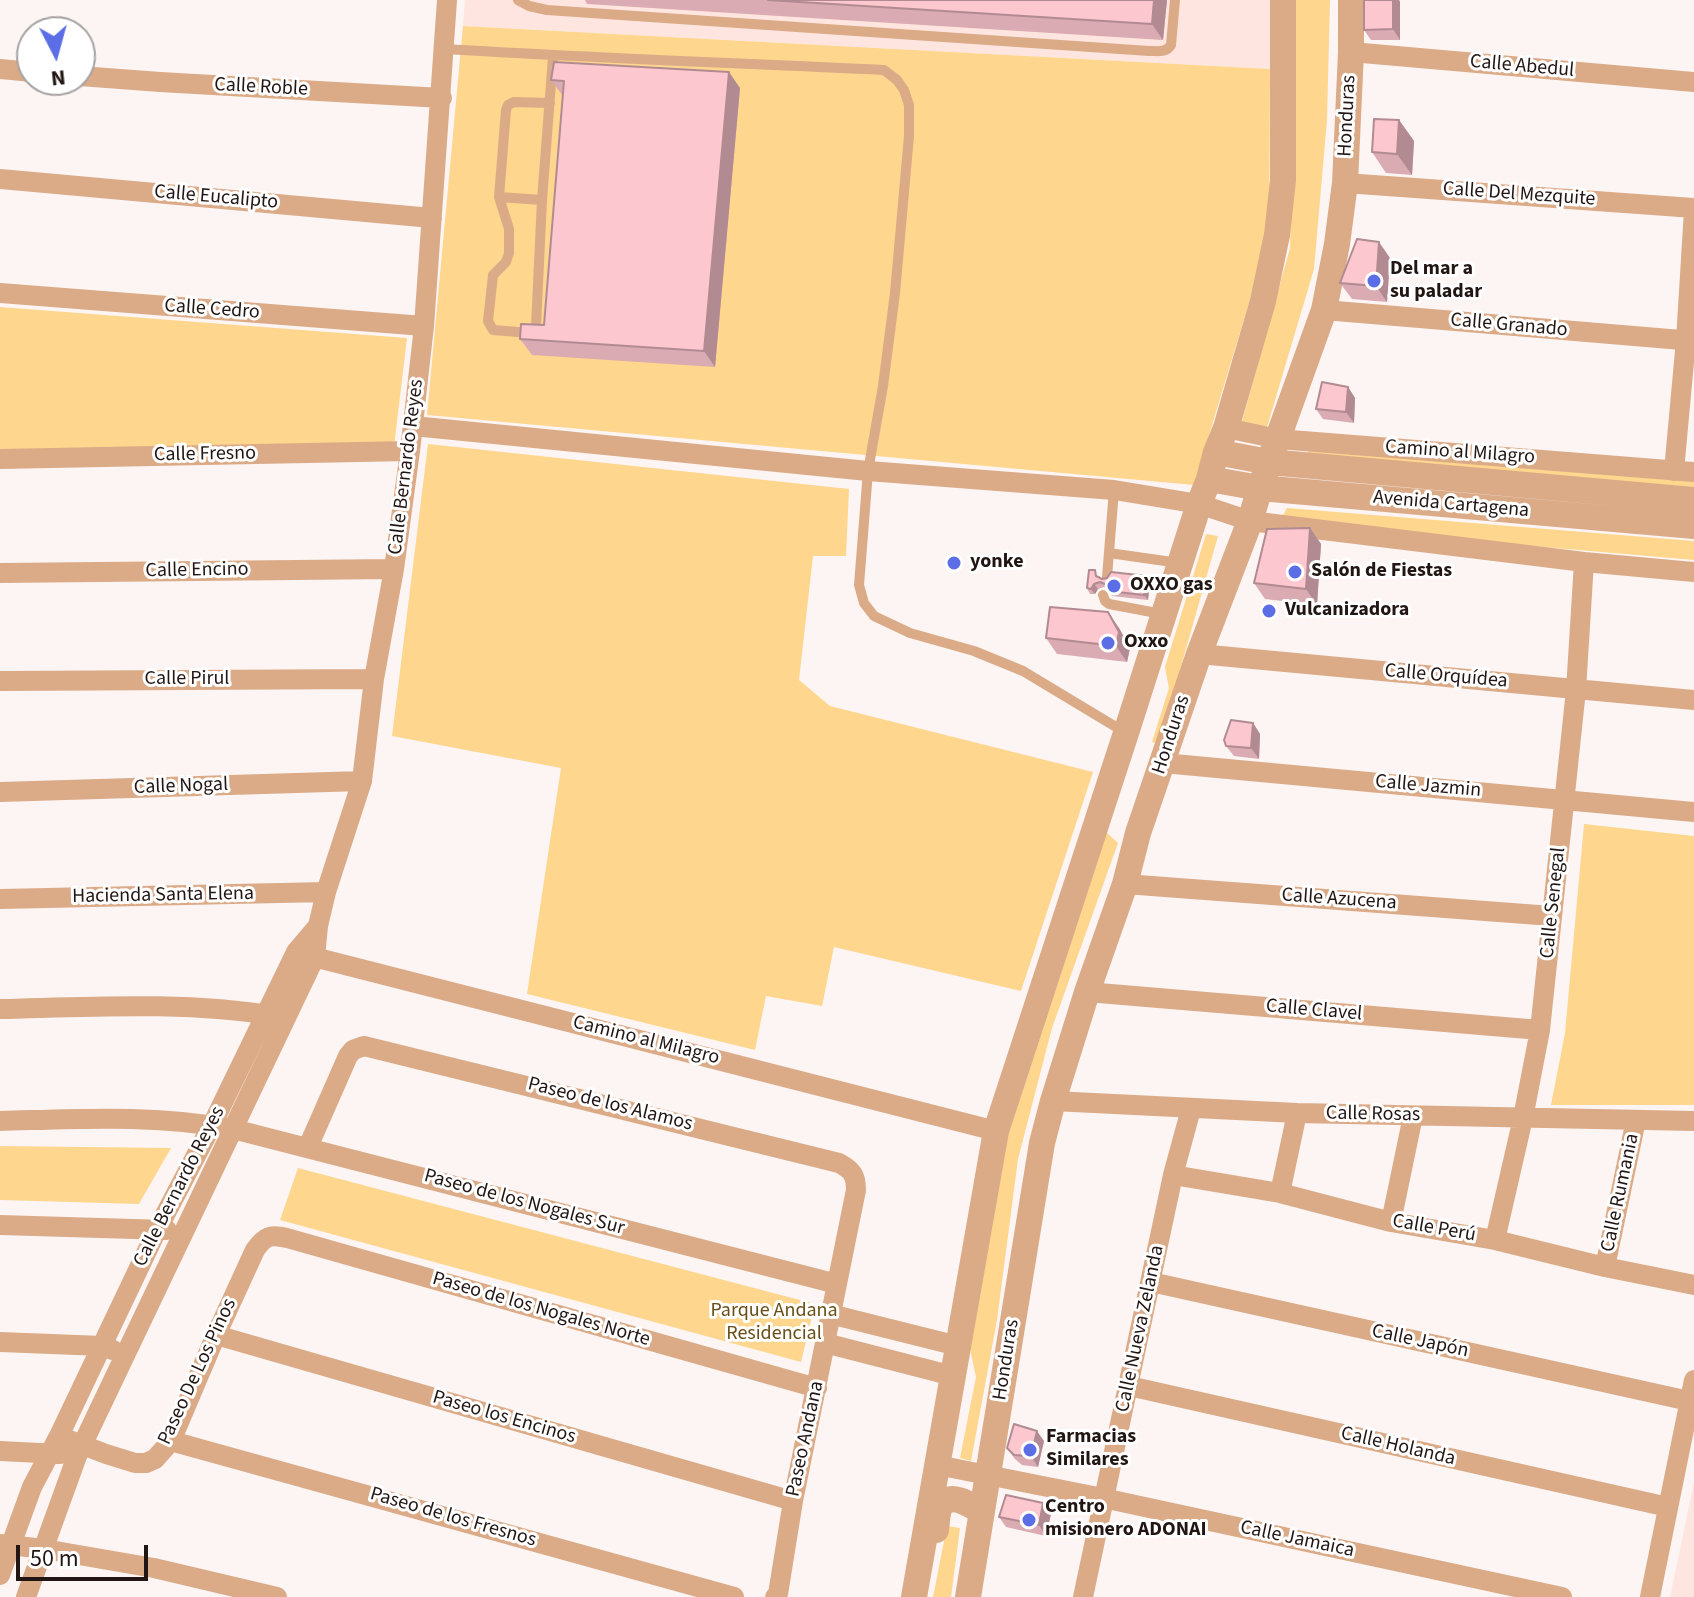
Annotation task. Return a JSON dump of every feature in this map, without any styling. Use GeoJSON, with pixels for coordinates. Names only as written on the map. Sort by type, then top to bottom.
{"type":"FeatureCollection","features":[{"type":"Feature","properties":{"kind":"street","name":"Calle Bernardo Reyes"},"geometry":{"type":"LineString","coordinates":[[26,1597],[80,1450],[286,1018],[362,781],[374,679],[394,569],[424,326],[447,0]]}},
{"type":"Feature","properties":{"kind":"street"},"geometry":{"type":"LineString","coordinates":[[914,1597],[996,1131],[1209,479],[1263,301],[1277,235],[1283,180],[1283,0]]}},
{"type":"Feature","properties":{"kind":"street","name":"Honduras"},"geometry":{"type":"LineString","coordinates":[[968,1597],[1042,1143],[1053,1101],[1125,884],[1138,833],[1199,654],[1250,521],[1324,310],[1345,183],[1351,0]]}},
{"type":"Feature","properties":{"kind":"street","name":"Calle Abedul"},"geometry":{"type":"LineString","coordinates":[[1351,52],[1694,82]]}},
{"type":"Feature","properties":{"kind":"street","name":"Calle Roble"},"geometry":{"type":"LineString","coordinates":[[96,77],[442,98]]}},
{"type":"Feature","properties":{"kind":"street","name":"Calle Eucalipto"},"geometry":{"type":"LineString","coordinates":[[0,179],[432,218]]}},
{"type":"Feature","properties":{"kind":"street","name":"Calle Del Mezquite"},"geometry":{"type":"LineString","coordinates":[[1345,183],[1694,209]]}},
{"type":"Feature","properties":{"kind":"street"},"geometry":{"type":"LineString","coordinates":[[1684,471],[1694,209]]}},
{"type":"Feature","properties":{"kind":"street","name":"Calle Cedro"},"geometry":{"type":"LineString","coordinates":[[0,293],[424,326]]}},
{"type":"Feature","properties":{"kind":"street","name":"Calle Granado"},"geometry":{"type":"LineString","coordinates":[[1324,310],[1690,341]]}},
{"type":"Feature","properties":{"kind":"street"},"geometry":{"type":"LineString","coordinates":[[413,426],[868,471],[1114,490],[1199,504],[1250,521],[1584,562],[1694,572]]}},
{"type":"Feature","properties":{"kind":"street","name":"Avenida Cartagena"},"geometry":{"type":"LineString","coordinates":[[1221,440],[1274,450],[1694,500]]}},
{"type":"Feature","properties":{"kind":"street","name":"Camino al Milagro"},"geometry":{"type":"LineString","coordinates":[[1274,450],[1684,471]]}},
{"type":"Feature","properties":{"kind":"street","name":"Calle Fresno"},"geometry":{"type":"LineString","coordinates":[[0,459],[410,451]]}},
{"type":"Feature","properties":{"kind":"street","name":"Avenida Cartagena"},"geometry":{"type":"LineString","coordinates":[[1209,479],[1260,488],[1694,526]]}},
{"type":"Feature","properties":{"kind":"street","name":"Calle Senegal"},"geometry":{"type":"LineString","coordinates":[[1495,1240],[1540,1030],[1576,690],[1584,562]]}},
{"type":"Feature","properties":{"kind":"street","name":"Calle Encino"},"geometry":{"type":"LineString","coordinates":[[0,573],[394,569]]}},
{"type":"Feature","properties":{"kind":"street","name":"Calle Orquídea"},"geometry":{"type":"LineString","coordinates":[[1199,654],[1694,700]]}},
{"type":"Feature","properties":{"kind":"street","name":"Calle Pirul"},"geometry":{"type":"LineString","coordinates":[[0,681],[374,679]]}},
{"type":"Feature","properties":{"kind":"street"},"geometry":{"type":"LineString","coordinates":[[1126,733],[1163,763]]}},
{"type":"Feature","properties":{"kind":"street","name":"Calle Jazmin"},"geometry":{"type":"LineString","coordinates":[[1163,763],[1694,812]]}},
{"type":"Feature","properties":{"kind":"street","name":"Calle Nogal"},"geometry":{"type":"LineString","coordinates":[[0,792],[362,781]]}},
{"type":"Feature","properties":{"kind":"street"},"geometry":{"type":"LineString","coordinates":[[1100,815],[1138,833]]}},
{"type":"Feature","properties":{"kind":"street","name":"Calle Azucena"},"geometry":{"type":"LineString","coordinates":[[1125,884],[1552,916]]}},
{"type":"Feature","properties":{"kind":"street","name":"Hacienda Santa Elena"},"geometry":{"type":"LineString","coordinates":[[0,899],[326,892]]}},
{"type":"Feature","properties":{"kind":"street","name":"Calle Bernardo Reyes"},"geometry":{"type":"LineString","coordinates":[[0,1575],[6,1544],[157,1230],[265,1014],[306,955]]}},
{"type":"Feature","properties":{"kind":"street","name":"Camino al Milagro"},"geometry":{"type":"LineString","coordinates":[[306,955],[996,1131]]}},
{"type":"Feature","properties":{"kind":"street","name":"Calle Clavel"},"geometry":{"type":"LineString","coordinates":[[1087,992],[1540,1030]]}},
{"type":"Feature","properties":{"kind":"street"},"geometry":{"type":"LineString","coordinates":[[0,1009],[155,1007],[228,1010],[286,1018]]}},
{"type":"Feature","properties":{"kind":"street","name":"Paseo de los Alamos"},"geometry":{"type":"LineString","coordinates":[[308,1147],[348,1056],[353,1050],[364,1046],[839,1163],[856,1177],[856,1190]]}},
{"type":"Feature","properties":{"kind":"street","name":"Calle Rosas"},"geometry":{"type":"LineString","coordinates":[[1053,1101],[1297,1113],[1694,1121]]}},
{"type":"Feature","properties":{"kind":"street","name":"Calle Nueva Zelanda"},"geometry":{"type":"LineString","coordinates":[[1083,1597],[1173,1175],[1191,1109]]}},
{"type":"Feature","properties":{"kind":"street"},"geometry":{"type":"LineString","coordinates":[[1280,1193],[1297,1113]]}},
{"type":"Feature","properties":{"kind":"street"},"geometry":{"type":"LineString","coordinates":[[1391,1222],[1413,1116]]}},
{"type":"Feature","properties":{"kind":"street","name":"Paseo de los Nogales Sur"},"geometry":{"type":"LineString","coordinates":[[0,1121],[136,1118],[233,1129],[837,1284]]}},
{"type":"Feature","properties":{"kind":"street","name":"Calle Rumania"},"geometry":{"type":"LineString","coordinates":[[1605,1267],[1636,1120]]}},
{"type":"Feature","properties":{"kind":"street","name":"Calle Perú"},"geometry":{"type":"LineString","coordinates":[[1173,1175],[1280,1193],[1391,1222],[1495,1240],[1694,1285]]}},
{"type":"Feature","properties":{"kind":"street","name":"Paseo Andana"},"geometry":{"type":"LineString","coordinates":[[777,1595],[856,1190]]}},
{"type":"Feature","properties":{"kind":"street"},"geometry":{"type":"LineString","coordinates":[[0,1225],[183,1232]]}},
{"type":"Feature","properties":{"kind":"street","name":"Paseo De Los Pinos"},"geometry":{"type":"LineString","coordinates":[[80,1450],[146,1463],[155,1459],[171,1441],[255,1250],[265,1238]]}},
{"type":"Feature","properties":{"kind":"street","name":"Paseo de los Nogales Norte"},"geometry":{"type":"LineString","coordinates":[[265,1238],[287,1238],[817,1388]]}},
{"type":"Feature","properties":{"kind":"street","name":"Calle Japón"},"geometry":{"type":"LineString","coordinates":[[1151,1282],[1689,1401]]}},
{"type":"Feature","properties":{"kind":"street"},"geometry":{"type":"LineString","coordinates":[[830,1314],[958,1346]]}},
{"type":"Feature","properties":{"kind":"street","name":"Paseo los Encinos"},"geometry":{"type":"LineString","coordinates":[[216,1335],[793,1501]]}},
{"type":"Feature","properties":{"kind":"street"},"geometry":{"type":"LineString","coordinates":[[0,1342],[102,1346],[125,1355]]}},
{"type":"Feature","properties":{"kind":"street"},"geometry":{"type":"LineString","coordinates":[[825,1343],[953,1376]]}},
{"type":"Feature","properties":{"kind":"street"},"geometry":{"type":"LineString","coordinates":[[1650,1597],[1694,1380]]}},
{"type":"Feature","properties":{"kind":"street","name":"Calle Holanda"},"geometry":{"type":"LineString","coordinates":[[1129,1386],[1668,1507]]}},
{"type":"Feature","properties":{"kind":"street","name":"Paseo de los Fresnos"},"geometry":{"type":"LineString","coordinates":[[171,1441],[734,1597]]}},
{"type":"Feature","properties":{"kind":"street"},"geometry":{"type":"LineString","coordinates":[[0,1451],[55,1445],[80,1450]]}},
{"type":"Feature","properties":{"kind":"street","name":"Calle Jamaica"},"geometry":{"type":"LineString","coordinates":[[937,1465],[1562,1597]]}},
{"type":"Feature","properties":{"kind":"street"},"geometry":{"type":"LineString","coordinates":[[922,1597],[940,1506],[955,1499],[982,1512]]}},
{"type":"Feature","properties":{"kind":"street"},"geometry":{"type":"LineString","coordinates":[[6,1544],[154,1568],[277,1597]]}},
{"type":"Feature","properties":{"kind":"lane"},"geometry":{"type":"LineString","coordinates":[[518,0],[547,10],[1149,51],[1169,49],[1175,0]]}},
{"type":"Feature","properties":{"kind":"lane"},"geometry":{"type":"LineString","coordinates":[[445,49],[553,57],[884,70],[897,80],[909,105],[909,136],[895,293],[868,471],[859,585],[864,603],[874,616],[910,633],[974,651],[1023,671],[1126,733]]}},
{"type":"Feature","properties":{"kind":"lane"},"geometry":{"type":"LineString","coordinates":[[550,103],[514,102],[506,110],[499,197],[509,229],[509,253],[506,262],[493,275],[488,321],[490,328],[498,331],[530,333],[536,326],[553,57]]}},
{"type":"Feature","properties":{"kind":"lane"},"geometry":{"type":"LineString","coordinates":[[499,197],[542,200]]}},
{"type":"Feature","properties":{"kind":"lane"},"geometry":{"type":"LineString","coordinates":[[1107,577],[1114,490]]}},
{"type":"Feature","properties":{"kind":"lane"},"geometry":{"type":"LineString","coordinates":[[1109,553],[1181,564]]}},
{"type":"Feature","properties":{"kind":"lane"},"geometry":{"type":"LineString","coordinates":[[1103,595],[1109,604],[1164,615]]}},
{"type":"Feature","properties":{"kind":"shaded area"},"geometry":{"type":"Polygon","coordinates":[[[465,0],[1270,0],[1270,69],[463,26],[465,0]]]}},
{"type":"Feature","properties":{"kind":"shaded area"},"geometry":{"type":"Polygon","coordinates":[[[1694,1482],[1694,1597],[1670,1597],[1694,1482]]]}},
{"type":"Feature","properties":{"kind":"green space"},"geometry":{"type":"Polygon","coordinates":[[[1294,0],[1330,0],[1327,120],[1314,269],[1265,434],[1241,425],[1290,248],[1294,0]]]}},
{"type":"Feature","properties":{"kind":"green space"},"geometry":{"type":"Polygon","coordinates":[[[463,26],[1270,69],[1269,236],[1194,485],[427,415],[463,26]]]}},
{"type":"Feature","properties":{"kind":"green space"},"geometry":{"type":"Polygon","coordinates":[[[0,307],[407,338],[394,447],[0,456],[0,307]]]}},
{"type":"Feature","properties":{"kind":"green space"},"geometry":{"type":"Polygon","coordinates":[[[428,444],[849,489],[846,556],[813,556],[799,680],[830,706],[1093,772],[1021,991],[834,947],[822,1006],[766,996],[755,1050],[527,994],[561,768],[392,736],[428,444]]]}},
{"type":"Feature","properties":{"kind":"green space"},"geometry":{"type":"Polygon","coordinates":[[[1309,449],[1694,480],[1694,496],[1303,461],[1309,449]]]}},
{"type":"Feature","properties":{"kind":"green space"},"geometry":{"type":"Polygon","coordinates":[[[1287,508],[1694,541],[1694,560],[1278,524],[1287,508]]]}},
{"type":"Feature","properties":{"kind":"green space"},"geometry":{"type":"Polygon","coordinates":[[[1206,534],[1218,536],[1159,744],[1152,742],[1169,688],[1165,667],[1206,534]]]}},
{"type":"Feature","properties":{"kind":"green space"},"geometry":{"type":"Polygon","coordinates":[[[1584,824],[1694,836],[1694,1105],[1551,1105],[1565,1033],[1584,824]]]}},
{"type":"Feature","properties":{"kind":"green space"},"geometry":{"type":"Polygon","coordinates":[[[1106,832],[1118,843],[1052,1028],[1018,1159],[997,1320],[971,1461],[960,1458],[976,1377],[970,1349],[1007,1138],[1106,832]]]}},
{"type":"Feature","properties":{"kind":"green space"},"geometry":{"type":"Polygon","coordinates":[[[0,1146],[171,1148],[139,1204],[0,1200],[0,1146]]]}},
{"type":"Feature","properties":{"kind":"green space","name":"Parque Andana Residencial"},"geometry":{"type":"Polygon","coordinates":[[[298,1168],[815,1304],[801,1362],[280,1220],[298,1168]]]}},
{"type":"Feature","properties":{"kind":"green space"},"geometry":{"type":"Polygon","coordinates":[[[947,1526],[960,1528],[951,1597],[933,1597],[947,1526]]]}},
{"type":"Feature","properties":{"kind":"building"},"geometry":{"type":"Polygon","coordinates":[[[768,0],[1154,0],[1152,24],[768,0]]]}},
{"type":"Feature","properties":{"kind":"building"},"geometry":{"type":"Polygon","coordinates":[[[1364,0],[1393,0],[1393,29],[1364,30],[1364,0]]]}},
{"type":"Feature","properties":{"kind":"building"},"geometry":{"type":"Polygon","coordinates":[[[554,62],[729,72],[704,351],[520,339],[521,324],[544,325],[564,81],[551,80],[554,62]]]}},
{"type":"Feature","properties":{"kind":"building"},"geometry":{"type":"Polygon","coordinates":[[[1374,119],[1399,120],[1397,154],[1372,152],[1374,119]]]}},
{"type":"Feature","properties":{"kind":"building"},"geometry":{"type":"Polygon","coordinates":[[[1357,239],[1379,242],[1376,286],[1340,283],[1357,239]]]}},
{"type":"Feature","properties":{"kind":"building"},"geometry":{"type":"Polygon","coordinates":[[[1322,382],[1348,387],[1346,412],[1316,409],[1322,382]]]}},
{"type":"Feature","properties":{"kind":"building"},"geometry":{"type":"Polygon","coordinates":[[[1310,528],[1306,589],[1254,583],[1267,529],[1310,528]]]}},
{"type":"Feature","properties":{"kind":"building"},"geometry":{"type":"Polygon","coordinates":[[[1089,570],[1095,570],[1096,576],[1102,579],[1111,572],[1147,576],[1144,595],[1108,591],[1105,584],[1100,582],[1091,589],[1087,588],[1089,570]]]}},
{"type":"Feature","properties":{"kind":"building"},"geometry":{"type":"Polygon","coordinates":[[[1050,607],[1108,612],[1119,632],[1116,646],[1046,638],[1050,607]]]}},
{"type":"Feature","properties":{"kind":"building"},"geometry":{"type":"Polygon","coordinates":[[[1231,720],[1253,723],[1251,748],[1226,746],[1224,740],[1231,720]]]}},
{"type":"Feature","properties":{"kind":"building"},"geometry":{"type":"Polygon","coordinates":[[[1014,1424],[1037,1431],[1031,1456],[1014,1455],[1007,1448],[1014,1424]]]}},
{"type":"Feature","properties":{"kind":"building"},"geometry":{"type":"Polygon","coordinates":[[[1006,1495],[1043,1503],[1039,1525],[999,1517],[1006,1495]]]}},
{"type":"Feature","properties":{"kind":"place","name":"Del mar a su paladar"},"geometry":{"type":"Point","coordinates":[1374,281]}},
{"type":"Feature","properties":{"kind":"place","name":"yonke"},"geometry":{"type":"Point","coordinates":[954,563]}},
{"type":"Feature","properties":{"kind":"place","name":"Salón de Fiestas"},"geometry":{"type":"Point","coordinates":[1295,572]}},
{"type":"Feature","properties":{"kind":"place","name":"OXXO gas"},"geometry":{"type":"Point","coordinates":[1114,586]}},
{"type":"Feature","properties":{"kind":"place","name":"Vulcanizadora"},"geometry":{"type":"Point","coordinates":[1269,611]}},
{"type":"Feature","properties":{"kind":"place","name":"Oxxo"},"geometry":{"type":"Point","coordinates":[1108,643]}},
{"type":"Feature","properties":{"kind":"place","name":"Farmacias Similares"},"geometry":{"type":"Point","coordinates":[1030,1450]}},
{"type":"Feature","properties":{"kind":"place","name":"Centro misionero ADONAI"},"geometry":{"type":"Point","coordinates":[1029,1520]}}]}
